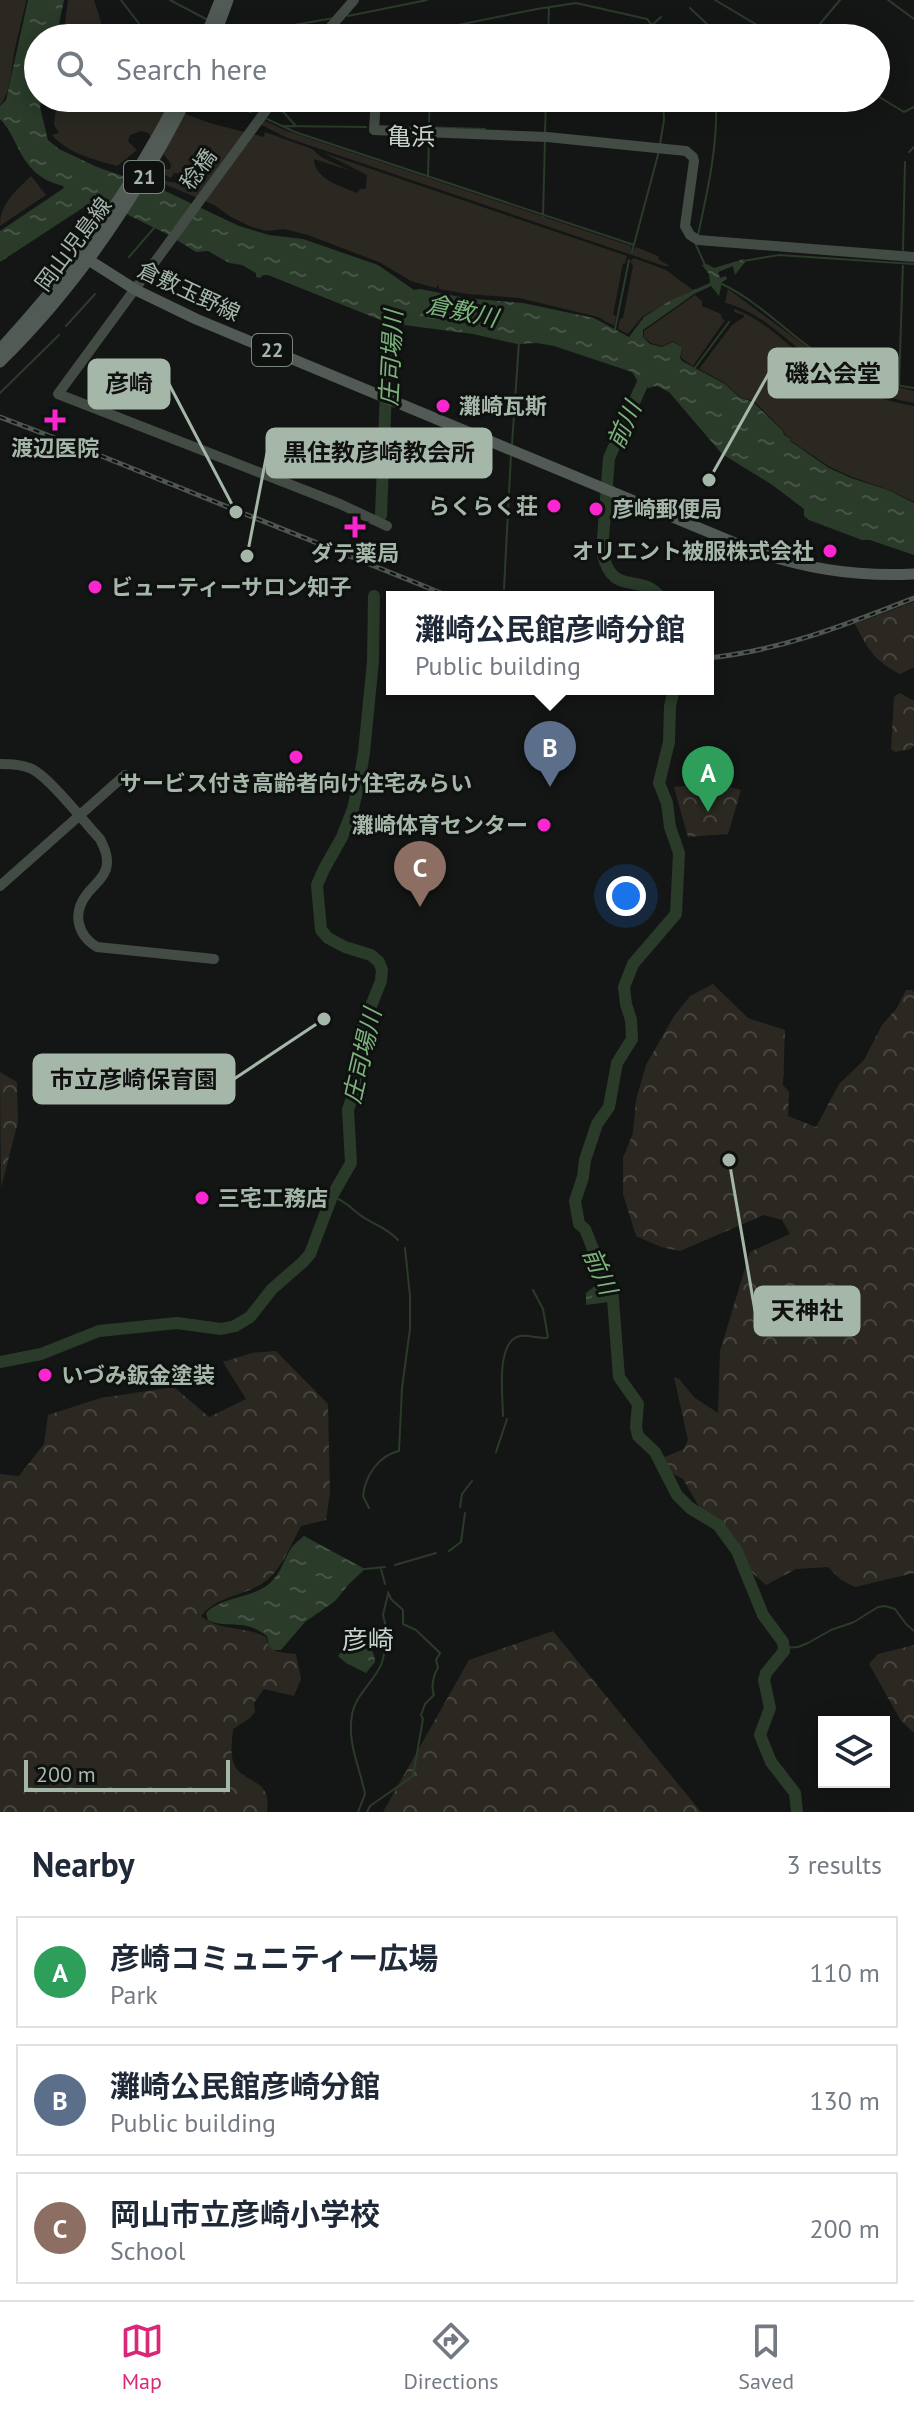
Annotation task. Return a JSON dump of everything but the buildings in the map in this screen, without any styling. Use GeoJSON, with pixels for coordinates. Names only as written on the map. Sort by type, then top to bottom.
{"type":"FeatureCollection","features":[{"type":"Feature","properties":{"kind":"main road"},"geometry":{"type":"LineString","coordinates":[[211,24],[220,0]]}},
{"type":"Feature","properties":{"kind":"main road"},"geometry":{"type":"LineString","coordinates":[[219,24],[228,0]]}},
{"type":"Feature","properties":{"kind":"main road","name":"岡山児島線"},"geometry":{"type":"LineString","coordinates":[[0,362],[88,253],[176,112]]}},
{"type":"Feature","properties":{"kind":"main road","name":"倉敷玉野線"},"geometry":{"type":"LineString","coordinates":[[88,253],[136,290],[196,319],[782,561],[864,575],[914,574]]}},
{"type":"Feature","properties":{"kind":"main road","name":"岡山児島線"},"geometry":{"type":"LineString","coordinates":[[0,349],[46,305]]}},
{"type":"Feature","properties":{"kind":"street"},"geometry":{"type":"LineString","coordinates":[[333,24],[354,0]]}},
{"type":"Feature","properties":{"kind":"street","name":"稔橋"},"geometry":{"type":"LineString","coordinates":[[264,112],[58,394],[340,504],[387,526]]}},
{"type":"Feature","properties":{"kind":"street"},"geometry":{"type":"LineString","coordinates":[[375,112],[374,130],[545,137],[686,151],[693,157],[684,222],[688,232],[698,240],[914,257]]}},
{"type":"Feature","properties":{"kind":"street"},"geometry":{"type":"LineString","coordinates":[[0,764],[32,769],[44,778],[100,839],[106,851],[102,878],[86,895],[79,911],[77,922],[88,941],[97,947],[214,959]]}},
{"type":"Feature","properties":{"kind":"street"},"geometry":{"type":"LineString","coordinates":[[0,886],[125,775]]}},
{"type":"Feature","properties":{"kind":"green space"},"geometry":{"type":"Polygon","coordinates":[[[0,0],[26,2],[8,87],[0,105],[0,0]]]}},
{"type":"Feature","properties":{"kind":"green space"},"geometry":{"type":"Polygon","coordinates":[[[68,0],[94,0],[102,24],[65,24],[68,0]]]}},
{"type":"Feature","properties":{"kind":"green space"},"geometry":{"type":"Polygon","coordinates":[[[55,112],[183,112],[210,123],[264,137],[265,132],[312,149],[321,157],[351,171],[314,159],[323,177],[357,193],[360,189],[366,189],[367,175],[324,153],[627,256],[613,315],[616,316],[614,326],[598,317],[519,298],[439,289],[438,284],[436,288],[411,281],[379,262],[308,235],[284,229],[266,231],[252,227],[214,205],[155,180],[175,183],[185,179],[180,174],[174,173],[171,178],[165,175],[162,169],[170,169],[171,164],[148,133],[141,131],[130,135],[128,141],[137,150],[117,166],[65,147],[52,135],[59,133],[54,125],[55,112]]]}},
{"type":"Feature","properties":{"kind":"green space"},"geometry":{"type":"Polygon","coordinates":[[[263,120],[287,131],[631,246],[632,253],[636,247],[658,256],[659,260],[670,266],[285,137],[260,124],[263,120]]]}},
{"type":"Feature","properties":{"kind":"green space"},"geometry":{"type":"Polygon","coordinates":[[[31,176],[46,195],[0,226],[6,204],[31,176]]]}},
{"type":"Feature","properties":{"kind":"green space"},"geometry":{"type":"Polygon","coordinates":[[[634,258],[666,270],[693,290],[643,316],[628,334],[618,329],[633,266],[630,261],[634,258]]]}},
{"type":"Feature","properties":{"kind":"green space"},"geometry":{"type":"Polygon","coordinates":[[[728,289],[827,362],[865,379],[914,391],[914,403],[876,393],[829,370],[762,320],[725,303],[728,289]]]}},
{"type":"Feature","properties":{"kind":"green space"},"geometry":{"type":"Polygon","coordinates":[[[695,295],[702,301],[702,306],[721,314],[725,320],[693,366],[681,358],[682,347],[673,341],[663,346],[651,343],[644,337],[644,331],[695,295]]]}},
{"type":"Feature","properties":{"kind":"green space"},"geometry":{"type":"Polygon","coordinates":[[[734,309],[767,327],[816,367],[839,381],[875,396],[914,406],[914,502],[830,467],[791,441],[754,401],[740,397],[725,383],[699,369],[732,325],[744,317],[734,309]]]}},
{"type":"Feature","properties":{"kind":"green space"},"geometry":{"type":"Polygon","coordinates":[[[914,602],[914,667],[900,674],[873,654],[855,624],[914,602]]]}},
{"type":"Feature","properties":{"kind":"green space"},"geometry":{"type":"Polygon","coordinates":[[[900,693],[914,701],[914,745],[911,749],[895,752],[891,749],[894,697],[900,693]]]}},
{"type":"Feature","properties":{"kind":"green space"},"geometry":{"type":"Polygon","coordinates":[[[714,783],[741,790],[728,834],[688,837],[674,787],[714,783]]]}},
{"type":"Feature","properties":{"kind":"green space"},"geometry":{"type":"Polygon","coordinates":[[[713,984],[748,1018],[785,1030],[783,1085],[789,1092],[788,1116],[816,1127],[839,1084],[864,1060],[882,1025],[897,1008],[906,990],[914,993],[914,1573],[855,1587],[841,1580],[828,1567],[796,1569],[766,1585],[709,1524],[683,1479],[668,1471],[662,1458],[684,1449],[688,1440],[674,1377],[695,1398],[718,1413],[720,1351],[750,1252],[790,1234],[782,1220],[764,1215],[680,1251],[661,1247],[636,1236],[623,1194],[623,1158],[633,1133],[636,1100],[646,1065],[674,1016],[690,996],[713,984]]]}},
{"type":"Feature","properties":{"kind":"green space"},"geometry":{"type":"Polygon","coordinates":[[[0,1072],[17,1082],[18,1122],[1,1188],[0,1072]]]}},
{"type":"Feature","properties":{"kind":"green space"},"geometry":{"type":"Polygon","coordinates":[[[276,1351],[328,1404],[330,1492],[326,1520],[301,1526],[282,1562],[267,1580],[216,1603],[201,1616],[216,1624],[257,1633],[266,1637],[273,1649],[296,1654],[301,1679],[294,1696],[264,1689],[254,1703],[255,1712],[233,1729],[234,1764],[266,1793],[267,1812],[0,1812],[0,1474],[19,1476],[44,1444],[48,1415],[101,1398],[174,1387],[209,1417],[246,1399],[223,1362],[252,1353],[276,1351]]]}},
{"type":"Feature","properties":{"kind":"green space"},"geometry":{"type":"Polygon","coordinates":[[[553,1631],[701,1812],[383,1812],[469,1660],[553,1631]]]}},
{"type":"Feature","properties":{"kind":"green space"},"geometry":{"type":"Polygon","coordinates":[[[914,1645],[914,1733],[901,1721],[869,1664],[878,1654],[914,1645]]]}},
{"type":"Feature","properties":{"kind":"water","name":"倉敷川"},"geometry":{"type":"Polygon","coordinates":[[[28,0],[64,0],[59,24],[24,24],[24,112],[41,112],[48,140],[59,149],[97,167],[163,190],[239,226],[269,235],[303,239],[378,265],[414,290],[523,303],[594,318],[629,337],[644,317],[671,300],[710,283],[709,274],[702,265],[714,268],[744,259],[735,275],[733,266],[718,272],[720,278],[726,276],[727,279],[722,282],[719,296],[711,286],[694,294],[643,330],[643,337],[650,344],[662,347],[673,342],[682,347],[682,361],[725,384],[739,397],[753,402],[790,441],[829,468],[914,503],[914,555],[809,520],[804,516],[804,509],[722,454],[669,392],[657,386],[648,388],[632,372],[554,346],[517,344],[473,334],[388,323],[268,275],[256,277],[256,273],[242,265],[229,263],[208,251],[196,252],[104,203],[84,207],[0,262],[0,231],[64,188],[33,170],[23,157],[0,119],[0,106],[6,100],[28,0]]]}},
{"type":"Feature","properties":{"kind":"water"},"geometry":{"type":"Polygon","coordinates":[[[594,1252],[614,1289],[616,1301],[586,1305],[586,1293],[600,1282],[590,1253],[594,1252]]]}},
{"type":"Feature","properties":{"kind":"water"},"geometry":{"type":"Polygon","coordinates":[[[304,1536],[365,1569],[335,1601],[305,1622],[281,1650],[273,1650],[267,1636],[258,1630],[208,1620],[206,1613],[213,1607],[255,1592],[270,1583],[291,1548],[304,1536]]]}},
{"type":"Feature","properties":{"kind":"water"},"geometry":{"type":"Polygon","coordinates":[[[356,1636],[375,1657],[375,1662],[366,1673],[338,1656],[356,1636]]]}},
{"type":"Feature","properties":{"kind":"waterway"},"geometry":{"type":"LineString","coordinates":[[121,0],[139,24]]}},
{"type":"Feature","properties":{"kind":"waterway"},"geometry":{"type":"LineString","coordinates":[[170,0],[206,19]]}},
{"type":"Feature","properties":{"kind":"waterway"},"geometry":{"type":"LineString","coordinates":[[348,16],[427,0]]}},
{"type":"Feature","properties":{"kind":"waterway"},"geometry":{"type":"LineString","coordinates":[[715,0],[755,24]]}},
{"type":"Feature","properties":{"kind":"waterway"},"geometry":{"type":"LineString","coordinates":[[820,24],[840,0]]}},
{"type":"Feature","properties":{"kind":"waterway"},"geometry":{"type":"LineString","coordinates":[[888,0],[914,19]]}},
{"type":"Feature","properties":{"kind":"waterway"},"geometry":{"type":"LineString","coordinates":[[463,24],[576,3],[647,19],[651,24]]}},
{"type":"Feature","properties":{"kind":"waterway"},"geometry":{"type":"LineString","coordinates":[[548,24],[549,8]]}},
{"type":"Feature","properties":{"kind":"waterway"},"geometry":{"type":"LineString","coordinates":[[690,8],[707,24]]}},
{"type":"Feature","properties":{"kind":"waterway"},"geometry":{"type":"LineString","coordinates":[[653,24],[661,17]]}},
{"type":"Feature","properties":{"kind":"waterway"},"geometry":{"type":"LineString","coordinates":[[299,24],[334,18]]}},
{"type":"Feature","properties":{"kind":"waterway"},"geometry":{"type":"LineString","coordinates":[[890,104],[904,112],[914,107]]}},
{"type":"Feature","properties":{"kind":"waterway"},"geometry":{"type":"LineString","coordinates":[[283,112],[295,125]]}},
{"type":"Feature","properties":{"kind":"waterway"},"geometry":{"type":"LineString","coordinates":[[429,112],[429,125]]}},
{"type":"Feature","properties":{"kind":"waterway"},"geometry":{"type":"LineString","coordinates":[[545,133],[546,112]]}},
{"type":"Feature","properties":{"kind":"waterway"},"geometry":{"type":"LineString","coordinates":[[660,144],[664,112]]}},
{"type":"Feature","properties":{"kind":"waterway"},"geometry":{"type":"LineString","coordinates":[[698,235],[714,150],[716,112]]}},
{"type":"Feature","properties":{"kind":"waterway"},"geometry":{"type":"LineString","coordinates":[[267,119],[295,132],[634,245]]}},
{"type":"Feature","properties":{"kind":"waterway"},"geometry":{"type":"LineString","coordinates":[[283,126],[366,127]]}},
{"type":"Feature","properties":{"kind":"waterway"},"geometry":{"type":"LineString","coordinates":[[419,127],[485,129]]}},
{"type":"Feature","properties":{"kind":"waterway"},"geometry":{"type":"LineString","coordinates":[[428,177],[429,135]]}},
{"type":"Feature","properties":{"kind":"waterway"},"geometry":{"type":"LineString","coordinates":[[543,216],[545,139]]}},
{"type":"Feature","properties":{"kind":"waterway"},"geometry":{"type":"LineString","coordinates":[[909,152],[914,147]]}},
{"type":"Feature","properties":{"kind":"waterway"},"geometry":{"type":"LineString","coordinates":[[632,252],[659,151]]}},
{"type":"Feature","properties":{"kind":"waterway"},"geometry":{"type":"LineString","coordinates":[[903,250],[905,162]]}},
{"type":"Feature","properties":{"kind":"waterway"},"geometry":{"type":"LineString","coordinates":[[129,257],[154,228]]}},
{"type":"Feature","properties":{"kind":"waterway"},"geometry":{"type":"LineString","coordinates":[[696,245],[705,265]]}},
{"type":"Feature","properties":{"kind":"waterway"},"geometry":{"type":"LineString","coordinates":[[743,261],[779,255],[914,264]]}},
{"type":"Feature","properties":{"kind":"waterway"},"geometry":{"type":"LineString","coordinates":[[615,329],[629,260]]}},
{"type":"Feature","properties":{"kind":"waterway"},"geometry":{"type":"LineString","coordinates":[[899,384],[903,263]]}},
{"type":"Feature","properties":{"kind":"waterway"},"geometry":{"type":"LineString","coordinates":[[722,284],[751,301],[818,354],[841,368],[872,380],[914,388]]}},
{"type":"Feature","properties":{"kind":"waterway"},"geometry":{"type":"LineString","coordinates":[[66,326],[95,294]]}},
{"type":"Feature","properties":{"kind":"waterway","name":"庄司場川"},"geometry":{"type":"LineString","coordinates":[[381,515],[388,341],[393,308]]}},
{"type":"Feature","properties":{"kind":"waterway"},"geometry":{"type":"LineString","coordinates":[[694,369],[729,322]]}},
{"type":"Feature","properties":{"kind":"waterway"},"geometry":{"type":"LineString","coordinates":[[0,393],[59,335]]}},
{"type":"Feature","properties":{"kind":"waterway"},"geometry":{"type":"LineString","coordinates":[[512,444],[519,342]]}},
{"type":"Feature","properties":{"kind":"waterway","name":"前川"},"geometry":{"type":"LineString","coordinates":[[649,369],[609,458],[602,552],[613,575],[653,591]]}},
{"type":"Feature","properties":{"kind":"waterway"},"geometry":{"type":"LineString","coordinates":[[504,589],[511,454]]}},
{"type":"Feature","properties":{"kind":"waterway","name":"庄司場川"},"geometry":{"type":"LineString","coordinates":[[0,1362],[41,1354],[99,1331],[177,1323],[221,1329],[235,1326],[250,1317],[272,1289],[310,1254],[332,1196],[351,1163],[348,1110],[354,1091],[363,1026],[381,981],[379,962],[371,955],[345,947],[328,938],[321,930],[317,885],[342,837],[353,809],[360,777],[373,661],[374,596]]}},
{"type":"Feature","properties":{"kind":"waterway","name":"前川"},"geometry":{"type":"LineString","coordinates":[[599,1264],[585,1229],[579,1224],[575,1201],[597,1124],[609,1107],[617,1063],[632,1039],[624,987],[633,964],[676,914],[679,853],[659,783],[669,742],[673,695]]}},
{"type":"Feature","properties":{"kind":"waterway"},"geometry":{"type":"LineString","coordinates":[[332,1196],[398,1240]]}},
{"type":"Feature","properties":{"kind":"waterway"},"geometry":{"type":"LineString","coordinates":[[369,1508],[363,1496],[370,1474],[385,1457],[399,1451],[402,1388],[410,1329],[405,1248]]}},
{"type":"Feature","properties":{"kind":"waterway","name":"前川"},"geometry":{"type":"LineString","coordinates":[[612,1287],[619,1377],[638,1404],[638,1436],[655,1452],[677,1495],[690,1508],[718,1525],[737,1551],[763,1615],[783,1642],[784,1651],[764,1680],[770,1708],[760,1735],[771,1762],[795,1793],[797,1812]]}},
{"type":"Feature","properties":{"kind":"waterway"},"geometry":{"type":"LineString","coordinates":[[503,1416],[502,1371],[507,1348],[512,1340],[520,1336],[548,1337],[543,1309],[533,1290]]}},
{"type":"Feature","properties":{"kind":"waterway"},"geometry":{"type":"LineString","coordinates":[[496,1452],[507,1419]]}},
{"type":"Feature","properties":{"kind":"waterway"},"geometry":{"type":"LineString","coordinates":[[460,1507],[462,1494],[472,1481]]}},
{"type":"Feature","properties":{"kind":"waterway"},"geometry":{"type":"LineString","coordinates":[[449,1551],[461,1542],[465,1513]]}},
{"type":"Feature","properties":{"kind":"waterway"},"geometry":{"type":"LineString","coordinates":[[395,1565],[436,1553]]}},
{"type":"Feature","properties":{"kind":"waterway"},"geometry":{"type":"LineString","coordinates":[[365,1569],[385,1567]]}},
{"type":"Feature","properties":{"kind":"waterway"},"geometry":{"type":"LineString","coordinates":[[381,1569],[385,1584]]}},
{"type":"Feature","properties":{"kind":"waterway"},"geometry":{"type":"LineString","coordinates":[[367,1812],[370,1806],[413,1776],[423,1719],[421,1715],[425,1704],[434,1695],[433,1682],[438,1668],[436,1660],[440,1653],[416,1630],[403,1624],[403,1610],[388,1592]]}},
{"type":"Feature","properties":{"kind":"waterway"},"geometry":{"type":"LineString","coordinates":[[388,1594],[383,1615],[390,1643]]}},
{"type":"Feature","properties":{"kind":"waterway"},"geometry":{"type":"LineString","coordinates":[[784,1648],[808,1643],[885,1606],[895,1609],[914,1631]]}},
{"type":"Feature","properties":{"kind":"waterway"},"geometry":{"type":"LineString","coordinates":[[358,1812],[365,1794],[353,1746],[352,1715],[359,1697],[380,1666],[384,1648]]}},
{"type":"Feature","properties":{"kind":"railway"},"geometry":{"type":"LineString","coordinates":[[0,417],[436,591]]}},
{"type":"Feature","properties":{"kind":"railway"},"geometry":{"type":"LineString","coordinates":[[714,657],[788,643],[914,598]]}},
{"type":"Feature","properties":{"kind":"place","name":"灘崎瓦斯"},"geometry":{"type":"Point","coordinates":[443,406]}},
{"type":"Feature","properties":{"kind":"place","name":"渡辺医院"},"geometry":{"type":"Point","coordinates":[55,420]}},
{"type":"Feature","properties":{"kind":"place","name":"磯公会堂"},"geometry":{"type":"Point","coordinates":[709,480]}},
{"type":"Feature","properties":{"kind":"place","name":"らくらく荘"},"geometry":{"type":"Point","coordinates":[554,506]}},
{"type":"Feature","properties":{"kind":"place","name":"彦崎郵便局"},"geometry":{"type":"Point","coordinates":[596,509]}},
{"type":"Feature","properties":{"kind":"place","name":"彦崎"},"geometry":{"type":"Point","coordinates":[236,512]}},
{"type":"Feature","properties":{"kind":"place","name":"ダテ薬局"},"geometry":{"type":"Point","coordinates":[355,527]}},
{"type":"Feature","properties":{"kind":"place","name":"オリエント被服株式会社"},"geometry":{"type":"Point","coordinates":[830,551]}},
{"type":"Feature","properties":{"kind":"place","name":"黒住教彦崎教会所"},"geometry":{"type":"Point","coordinates":[247,556]}},
{"type":"Feature","properties":{"kind":"place","name":"ビューティーサロン知子"},"geometry":{"type":"Point","coordinates":[95,587]}},
{"type":"Feature","properties":{"kind":"place","name":"サービス付き高齢者向け住宅みらい"},"geometry":{"type":"Point","coordinates":[296,757]}},
{"type":"Feature","properties":{"kind":"place","name":"灘崎公民館彦崎分館"},"geometry":{"type":"Point","coordinates":[550,787]}},
{"type":"Feature","properties":{"kind":"place","name":"彦崎コミュニティー広場"},"geometry":{"type":"Point","coordinates":[708,812]}},
{"type":"Feature","properties":{"kind":"place","name":"灘崎体育センター"},"geometry":{"type":"Point","coordinates":[544,825]}},
{"type":"Feature","properties":{"kind":"place","name":"岡山市立彦崎小学校"},"geometry":{"type":"Point","coordinates":[420,907]}},
{"type":"Feature","properties":{"kind":"place","name":"市立彦崎保育園"},"geometry":{"type":"Point","coordinates":[324,1019]}},
{"type":"Feature","properties":{"kind":"place","name":"天神社"},"geometry":{"type":"Point","coordinates":[729,1160]}},
{"type":"Feature","properties":{"kind":"place","name":"三宅工務店"},"geometry":{"type":"Point","coordinates":[202,1198]}},
{"type":"Feature","properties":{"kind":"place","name":"いづみ鈑金塗装"},"geometry":{"type":"Point","coordinates":[45,1375]}},
{"type":"Feature","properties":{"kind":"district","name":"亀浜"},"geometry":{"type":"Point","coordinates":[411,136]}},
{"type":"Feature","properties":{"kind":"district","name":"彦崎"},"geometry":{"type":"Point","coordinates":[368,1639]}}]}
